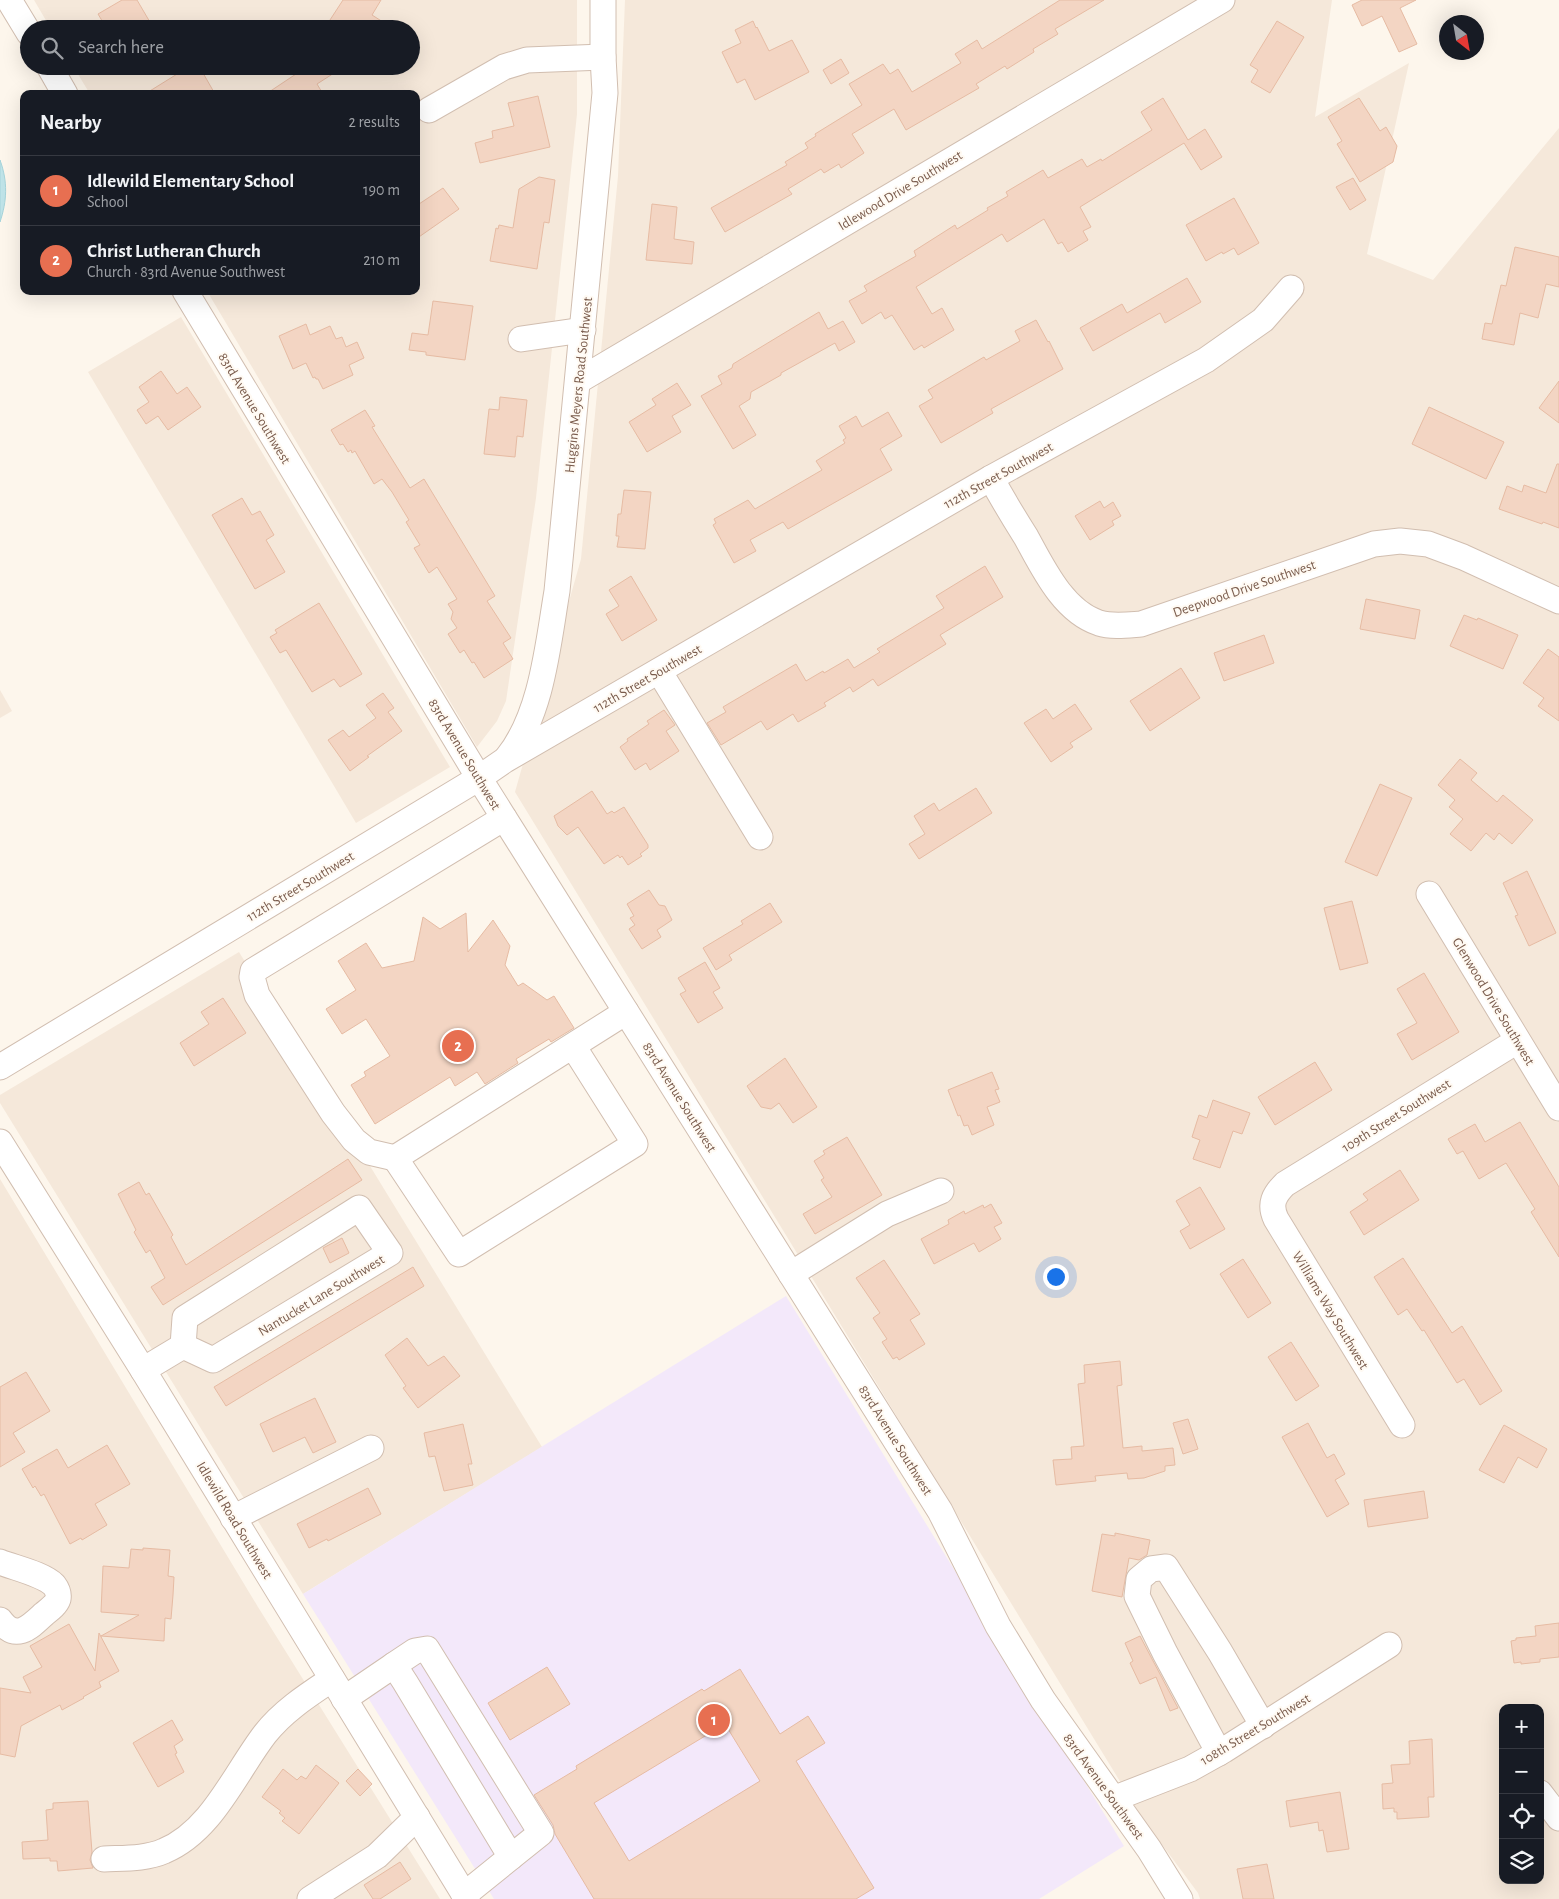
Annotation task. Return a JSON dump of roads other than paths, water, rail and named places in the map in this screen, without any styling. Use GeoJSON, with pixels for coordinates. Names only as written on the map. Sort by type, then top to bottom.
{"type":"FeatureCollection","features":[{"type":"Feature","properties":{"kind":"street"},"geometry":{"type":"LineString","coordinates":[[9,0],[21,20]]}},
{"type":"Feature","properties":{"kind":"street","name":"Huggins Meyers Road Southwest"},"geometry":{"type":"LineString","coordinates":[[505,760],[516,747],[522,734],[544,667],[557,591],[578,381],[580,331],[605,93],[603,0]]}},
{"type":"Feature","properties":{"kind":"street","name":"Idlewood Drive Southwest"},"geometry":{"type":"LineString","coordinates":[[578,381],[1222,0]]}},
{"type":"Feature","properties":{"kind":"street"},"geometry":{"type":"LineString","coordinates":[[429,110],[504,66],[527,60],[603,56]]}},
{"type":"Feature","properties":{"kind":"street"},"geometry":{"type":"LineString","coordinates":[[54,75],[63,90]]}},
{"type":"Feature","properties":{"kind":"street","name":"112th Street Southwest"},"geometry":{"type":"LineString","coordinates":[[0,1067],[479,778],[505,760],[991,478],[1206,360],[1263,320],[1291,288]]}},
{"type":"Feature","properties":{"kind":"street","name":"83rd Avenue Southwest"},"geometry":{"type":"LineString","coordinates":[[187,295],[479,778],[940,1511],[998,1626],[1043,1700],[1149,1849],[1180,1899]]}},
{"type":"Feature","properties":{"kind":"street"},"geometry":{"type":"LineString","coordinates":[[521,339],[580,331]]}},
{"type":"Feature","properties":{"kind":"street","name":"Deepwood Drive Southwest"},"geometry":{"type":"LineString","coordinates":[[991,478],[1051,580],[1069,603],[1084,616],[1099,623],[1118,626],[1141,624],[1374,544],[1393,541],[1428,544],[1463,556],[1559,601]]}},
{"type":"Feature","properties":{"kind":"street"},"geometry":{"type":"LineString","coordinates":[[659,671],[760,837]]}},
{"type":"Feature","properties":{"kind":"street"},"geometry":{"type":"LineString","coordinates":[[504,818],[253,971],[252,977],[257,995],[333,1112],[354,1140],[369,1152],[395,1158],[459,1254],[635,1144],[573,1046]]}},
{"type":"Feature","properties":{"kind":"street","name":"Glenwood Drive Southwest"},"geometry":{"type":"LineString","coordinates":[[1429,894],[1559,1108]]}},
{"type":"Feature","properties":{"kind":"street"},"geometry":{"type":"LineString","coordinates":[[395,1158],[626,1012]]}},
{"type":"Feature","properties":{"kind":"street","name":"109th Street Southwest"},"geometry":{"type":"LineString","coordinates":[[1276,1192],[1285,1184],[1517,1041]]}},
{"type":"Feature","properties":{"kind":"street","name":"Idlewild Road Southwest"},"geometry":{"type":"LineString","coordinates":[[0,1142],[143,1370],[466,1897]]}},
{"type":"Feature","properties":{"kind":"street"},"geometry":{"type":"LineString","coordinates":[[791,1274],[887,1214],[941,1191]]}},
{"type":"Feature","properties":{"kind":"street","name":"Williams Way Southwest"},"geometry":{"type":"LineString","coordinates":[[1276,1192],[1272,1204],[1276,1219],[1402,1425]]}},
{"type":"Feature","properties":{"kind":"street","name":"Nantucket Lane Southwest"},"geometry":{"type":"LineString","coordinates":[[359,1208],[390,1253],[213,1360],[183,1346],[185,1318],[359,1208]]}},
{"type":"Feature","properties":{"kind":"street"},"geometry":{"type":"LineString","coordinates":[[143,1370],[183,1346]]}},
{"type":"Feature","properties":{"kind":"street"},"geometry":{"type":"LineString","coordinates":[[233,1518],[371,1448]]}},
{"type":"Feature","properties":{"kind":"street"},"geometry":{"type":"LineString","coordinates":[[0,1562],[42,1578],[55,1586],[58,1592],[58,1599],[28,1629],[15,1631],[7,1628],[0,1620]]}},
{"type":"Feature","properties":{"kind":"street"},"geometry":{"type":"LineString","coordinates":[[1219,1753],[1165,1653],[1137,1596],[1139,1578],[1151,1569],[1166,1567],[1220,1652],[1263,1726]]}},
{"type":"Feature","properties":{"kind":"street","name":"108th Street Southwest"},"geometry":{"type":"LineString","coordinates":[[1114,1799],[1190,1769],[1219,1753],[1389,1645]]}},
{"type":"Feature","properties":{"kind":"street"},"geometry":{"type":"LineString","coordinates":[[104,1859],[136,1858],[163,1852],[182,1842],[200,1828],[265,1734],[296,1703],[338,1689],[394,1665],[415,1651],[426,1649],[541,1833],[466,1897]]}},
{"type":"Feature","properties":{"kind":"street"},"geometry":{"type":"LineString","coordinates":[[394,1665],[511,1857]]}},
{"type":"Feature","properties":{"kind":"street"},"geometry":{"type":"LineString","coordinates":[[1541,1794],[1559,1818]]}},
{"type":"Feature","properties":{"kind":"street"},"geometry":{"type":"LineString","coordinates":[[310,1899],[377,1856],[417,1817]]}},
{"type":"Feature","properties":{"kind":"water"},"geometry":{"type":"Polygon","coordinates":[[[0,160],[6,191],[0,222],[0,160]]]}},
{"type":"Feature","properties":{"kind":"place","name":"Christ Lutheran Church"},"geometry":{"type":"Point","coordinates":[458,1046]}},
{"type":"Feature","properties":{"kind":"place","name":"Idlewild Elementary School"},"geometry":{"type":"Point","coordinates":[714,1720]}}]}
